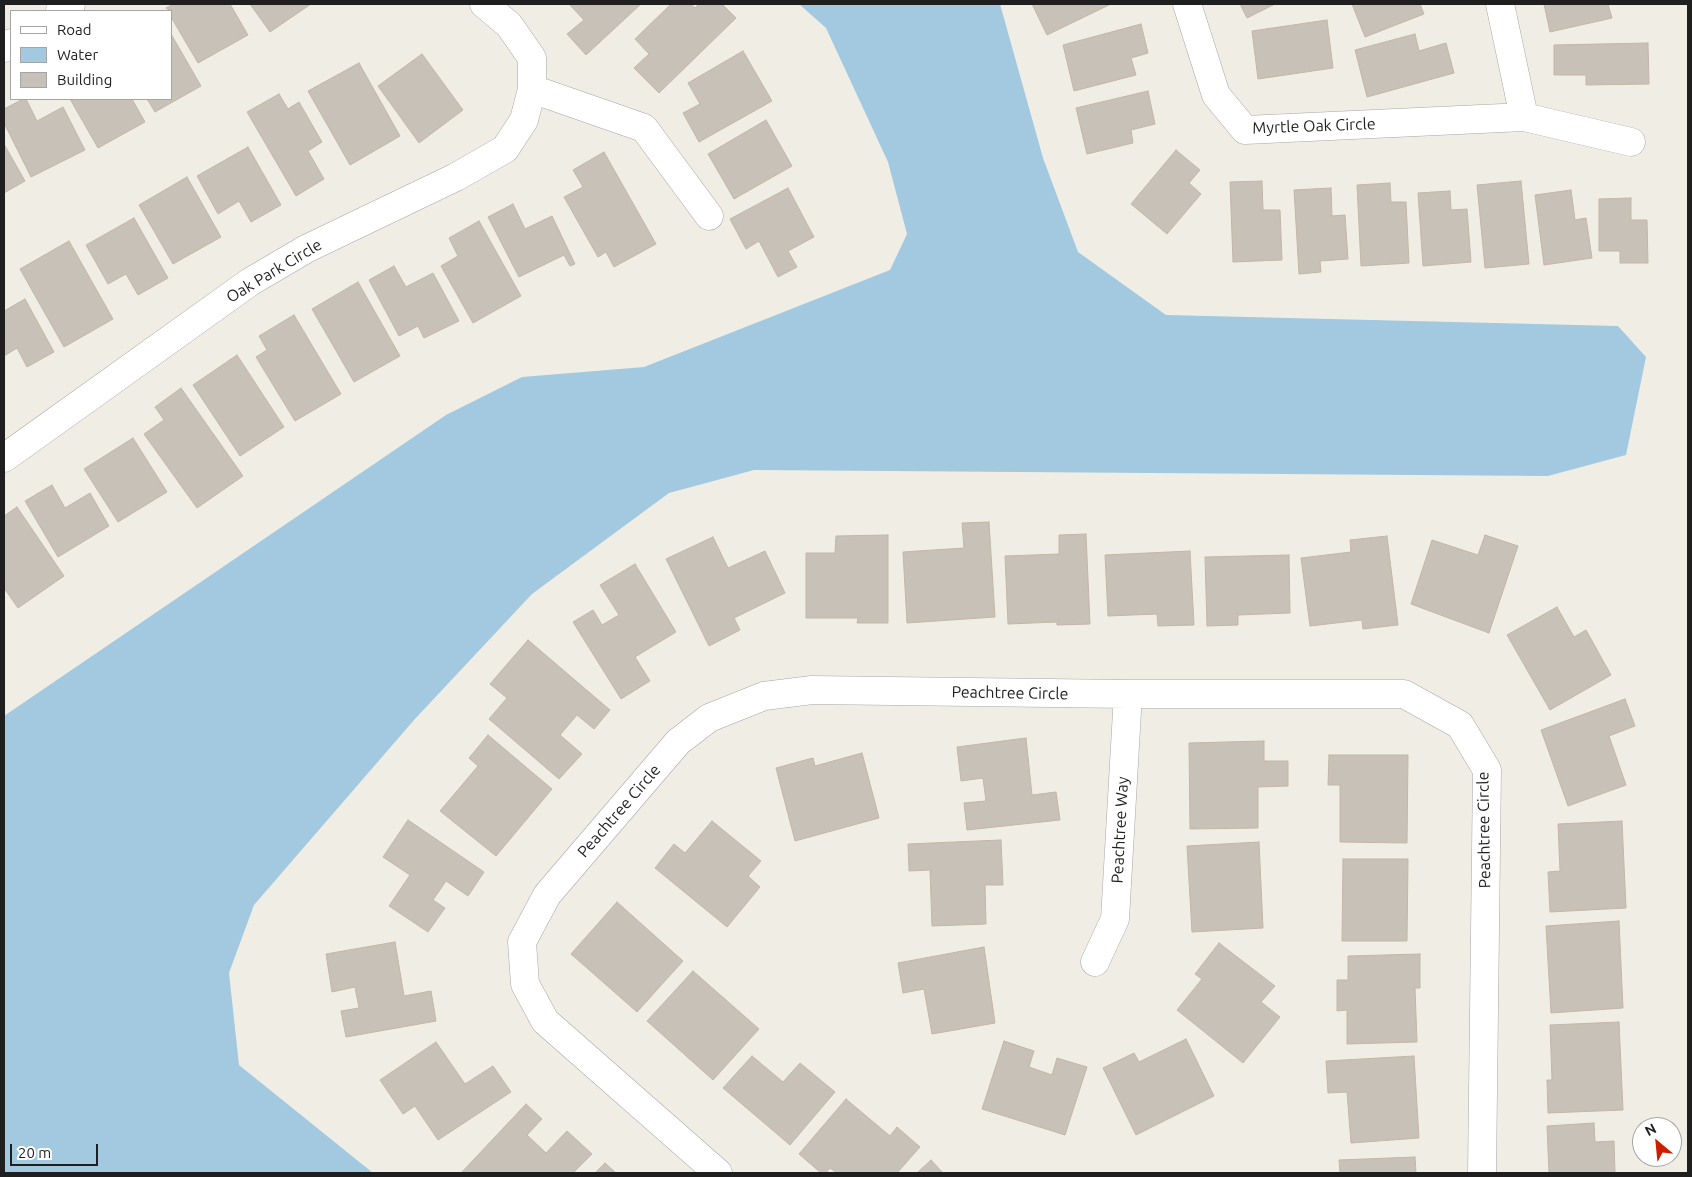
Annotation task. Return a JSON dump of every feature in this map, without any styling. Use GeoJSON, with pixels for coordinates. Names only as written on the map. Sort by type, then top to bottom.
{"type":"FeatureCollection","features":[{"type":"Feature","properties":{"kind":"street","name":"Oak Park Circle"},"geometry":{"type":"LineString","coordinates":[[4,458],[250,282],[306,249],[456,177],[505,149],[524,120],[532,89],[532,58],[509,25],[484,4]]}},
{"type":"Feature","properties":{"kind":"street","name":"Myrtle Oak Circle"},"geometry":{"type":"LineString","coordinates":[[1187,4],[1216,94],[1245,130],[1524,117],[1631,142]]}},
{"type":"Feature","properties":{"kind":"street"},"geometry":{"type":"LineString","coordinates":[[1500,4],[1524,117]]}},
{"type":"Feature","properties":{"kind":"street"},"geometry":{"type":"LineString","coordinates":[[532,89],[644,128],[709,216]]}},
{"type":"Feature","properties":{"kind":"street","name":"Peachtree Circle"},"geometry":{"type":"LineString","coordinates":[[718,1173],[545,1021],[525,984],[522,942],[547,895],[678,742],[709,718],[764,696],[812,690],[1128,694],[1404,694],[1460,725],[1487,770],[1482,1173]]}},
{"type":"Feature","properties":{"kind":"street","name":"Peachtree Way"},"geometry":{"type":"LineString","coordinates":[[1095,962],[1115,920],[1128,694]]}},
{"type":"Feature","properties":{"kind":"water"},"geometry":{"type":"Polygon","coordinates":[[[799,4],[1000,4],[1043,158],[1078,252],[1166,315],[1618,326],[1646,357],[1626,455],[1548,476],[754,470],[669,493],[532,594],[414,720],[254,905],[229,973],[239,1065],[373,1173],[4,1173],[4,716],[446,415],[522,377],[644,367],[890,270],[907,234],[888,162],[826,28],[799,4]]]}},
{"type":"Feature","properties":{"kind":"building"},"geometry":{"type":"Polygon","coordinates":[[[174,4],[230,4],[248,35],[198,63],[172,19],[172,10],[166,8],[174,4]]]}},
{"type":"Feature","properties":{"kind":"building"},"geometry":{"type":"Polygon","coordinates":[[[250,4],[311,4],[270,32],[250,4]]]}},
{"type":"Feature","properties":{"kind":"building"},"geometry":{"type":"Polygon","coordinates":[[[569,4],[641,4],[586,55],[567,34],[584,20],[569,4]]]}},
{"type":"Feature","properties":{"kind":"building"},"geometry":{"type":"Polygon","coordinates":[[[671,4],[691,4],[695,8],[699,4],[722,4],[736,18],[659,93],[634,68],[649,54],[635,39],[671,4]]]}},
{"type":"Feature","properties":{"kind":"building"},"geometry":{"type":"Polygon","coordinates":[[[1032,4],[1111,4],[1047,35],[1032,4]]]}},
{"type":"Feature","properties":{"kind":"building"},"geometry":{"type":"Polygon","coordinates":[[[1240,4],[1275,4],[1247,18],[1240,4]]]}},
{"type":"Feature","properties":{"kind":"building"},"geometry":{"type":"Polygon","coordinates":[[[1352,4],[1420,4],[1424,14],[1365,37],[1352,4]]]}},
{"type":"Feature","properties":{"kind":"building"},"geometry":{"type":"Polygon","coordinates":[[[1544,4],[1608,4],[1612,18],[1550,32],[1544,4]]]}},
{"type":"Feature","properties":{"kind":"building"},"geometry":{"type":"Polygon","coordinates":[[[1327,20],[1333,68],[1258,79],[1252,31],[1327,20]]]}},
{"type":"Feature","properties":{"kind":"building"},"geometry":{"type":"Polygon","coordinates":[[[1141,24],[1148,53],[1131,58],[1136,75],[1074,91],[1063,45],[1141,24]]]}},
{"type":"Feature","properties":{"kind":"building"},"geometry":{"type":"Polygon","coordinates":[[[1415,34],[1419,51],[1446,43],[1454,73],[1367,97],[1355,50],[1415,34]]]}},
{"type":"Feature","properties":{"kind":"building"},"geometry":{"type":"Polygon","coordinates":[[[172,36],[201,86],[155,112],[148,100],[172,100],[172,36]]]}},
{"type":"Feature","properties":{"kind":"building"},"geometry":{"type":"Polygon","coordinates":[[[1648,43],[1649,84],[1586,85],[1586,75],[1554,75],[1554,45],[1648,43]]]}},
{"type":"Feature","properties":{"kind":"building"},"geometry":{"type":"Polygon","coordinates":[[[743,51],[772,101],[699,142],[683,113],[700,104],[688,83],[743,51]]]}},
{"type":"Feature","properties":{"kind":"building"},"geometry":{"type":"Polygon","coordinates":[[[422,54],[463,110],[419,143],[378,86],[422,54]]]}},
{"type":"Feature","properties":{"kind":"building"},"geometry":{"type":"Polygon","coordinates":[[[359,63],[400,136],[350,165],[308,91],[359,63]]]}},
{"type":"Feature","properties":{"kind":"building"},"geometry":{"type":"Polygon","coordinates":[[[1148,91],[1155,124],[1131,130],[1133,143],[1087,154],[1076,108],[1148,91]]]}},
{"type":"Feature","properties":{"kind":"building"},"geometry":{"type":"Polygon","coordinates":[[[279,94],[288,109],[299,102],[322,142],[308,151],[324,179],[296,196],[247,112],[279,94]]]}},
{"type":"Feature","properties":{"kind":"building"},"geometry":{"type":"Polygon","coordinates":[[[21,100],[26,100],[37,121],[63,107],[85,150],[31,177],[4,123],[4,109],[21,100]]]}},
{"type":"Feature","properties":{"kind":"building"},"geometry":{"type":"Polygon","coordinates":[[[71,100],[133,100],[145,122],[98,148],[71,100]]]}},
{"type":"Feature","properties":{"kind":"building"},"geometry":{"type":"Polygon","coordinates":[[[766,120],[792,166],[734,199],[708,154],[766,120]]]}},
{"type":"Feature","properties":{"kind":"building"},"geometry":{"type":"Polygon","coordinates":[[[4,144],[25,181],[4,193],[4,144]]]}},
{"type":"Feature","properties":{"kind":"building"},"geometry":{"type":"Polygon","coordinates":[[[248,147],[281,205],[251,222],[239,201],[218,214],[197,176],[248,147]]]}},
{"type":"Feature","properties":{"kind":"building"},"geometry":{"type":"Polygon","coordinates":[[[1176,150],[1200,170],[1189,183],[1201,194],[1167,234],[1131,204],[1176,150]]]}},
{"type":"Feature","properties":{"kind":"building"},"geometry":{"type":"Polygon","coordinates":[[[604,152],[656,244],[614,267],[606,252],[598,257],[564,197],[583,187],[573,170],[604,152]]]}},
{"type":"Feature","properties":{"kind":"building"},"geometry":{"type":"Polygon","coordinates":[[[187,177],[221,237],[173,264],[139,205],[187,177]]]}},
{"type":"Feature","properties":{"kind":"building"},"geometry":{"type":"Polygon","coordinates":[[[1262,181],[1263,210],[1280,210],[1282,260],[1233,262],[1230,182],[1262,181]]]}},
{"type":"Feature","properties":{"kind":"building"},"geometry":{"type":"Polygon","coordinates":[[[1521,181],[1529,264],[1485,268],[1477,185],[1521,181]]]}},
{"type":"Feature","properties":{"kind":"building"},"geometry":{"type":"Polygon","coordinates":[[[1390,183],[1391,202],[1406,202],[1409,263],[1361,266],[1357,185],[1390,183]]]}},
{"type":"Feature","properties":{"kind":"building"},"geometry":{"type":"Polygon","coordinates":[[[788,188],[814,237],[788,251],[797,267],[778,277],[759,241],[746,249],[730,219],[788,188]]]}},
{"type":"Feature","properties":{"kind":"building"},"geometry":{"type":"Polygon","coordinates":[[[1331,188],[1332,216],[1345,215],[1348,259],[1320,261],[1321,272],[1299,274],[1294,190],[1331,188]]]}},
{"type":"Feature","properties":{"kind":"building"},"geometry":{"type":"Polygon","coordinates":[[[1571,190],[1575,220],[1586,218],[1592,258],[1544,265],[1535,195],[1571,190]]]}},
{"type":"Feature","properties":{"kind":"building"},"geometry":{"type":"Polygon","coordinates":[[[1450,191],[1451,210],[1467,209],[1471,262],[1423,266],[1418,193],[1450,191]]]}},
{"type":"Feature","properties":{"kind":"building"},"geometry":{"type":"Polygon","coordinates":[[[1631,198],[1631,220],[1647,220],[1648,263],[1620,263],[1620,251],[1599,251],[1599,199],[1631,198]]]}},
{"type":"Feature","properties":{"kind":"building"},"geometry":{"type":"Polygon","coordinates":[[[513,204],[525,229],[552,216],[575,264],[570,266],[564,255],[519,277],[488,217],[513,204]]]}},
{"type":"Feature","properties":{"kind":"building"},"geometry":{"type":"Polygon","coordinates":[[[134,218],[168,278],[138,295],[126,274],[108,284],[86,245],[134,218]]]}},
{"type":"Feature","properties":{"kind":"building"},"geometry":{"type":"Polygon","coordinates":[[[479,221],[521,296],[473,323],[441,266],[458,256],[449,238],[479,221]]]}},
{"type":"Feature","properties":{"kind":"building"},"geometry":{"type":"Polygon","coordinates":[[[69,241],[113,319],[64,347],[20,269],[69,241]]]}},
{"type":"Feature","properties":{"kind":"building"},"geometry":{"type":"Polygon","coordinates":[[[394,266],[406,287],[433,273],[459,321],[424,338],[418,326],[399,336],[369,280],[394,266]]]}},
{"type":"Feature","properties":{"kind":"building"},"geometry":{"type":"Polygon","coordinates":[[[358,282],[400,356],[354,382],[312,309],[358,282]]]}},
{"type":"Feature","properties":{"kind":"building"},"geometry":{"type":"Polygon","coordinates":[[[25,299],[54,352],[27,367],[17,348],[4,356],[4,311],[25,299]]]}},
{"type":"Feature","properties":{"kind":"building"},"geometry":{"type":"Polygon","coordinates":[[[294,315],[341,394],[295,421],[256,357],[267,350],[259,336],[294,315]]]}},
{"type":"Feature","properties":{"kind":"building"},"geometry":{"type":"Polygon","coordinates":[[[237,355],[284,427],[240,456],[193,385],[237,355]]]}},
{"type":"Feature","properties":{"kind":"building"},"geometry":{"type":"Polygon","coordinates":[[[181,388],[243,476],[197,508],[144,434],[164,420],[155,407],[181,388]]]}},
{"type":"Feature","properties":{"kind":"building"},"geometry":{"type":"Polygon","coordinates":[[[133,438],[167,492],[118,522],[84,469],[133,438]]]}},
{"type":"Feature","properties":{"kind":"building"},"geometry":{"type":"Polygon","coordinates":[[[52,485],[65,508],[90,493],[109,526],[58,557],[25,501],[52,485]]]}},
{"type":"Feature","properties":{"kind":"building"},"geometry":{"type":"Polygon","coordinates":[[[17,507],[64,576],[18,608],[4,588],[4,516],[17,507]]]}},
{"type":"Feature","properties":{"kind":"building"},"geometry":{"type":"Polygon","coordinates":[[[989,522],[995,617],[907,623],[903,552],[964,548],[962,523],[989,522]]]}},
{"type":"Feature","properties":{"kind":"building"},"geometry":{"type":"Polygon","coordinates":[[[1086,534],[1090,624],[1057,625],[1057,622],[1008,624],[1005,556],[1059,554],[1059,535],[1086,534]]]}},
{"type":"Feature","properties":{"kind":"building"},"geometry":{"type":"Polygon","coordinates":[[[888,535],[888,623],[857,623],[858,618],[806,618],[806,553],[835,553],[836,536],[888,535]]]}},
{"type":"Feature","properties":{"kind":"building"},"geometry":{"type":"Polygon","coordinates":[[[1485,535],[1518,546],[1489,633],[1411,604],[1432,540],[1478,555],[1485,535]]]}},
{"type":"Feature","properties":{"kind":"building"},"geometry":{"type":"Polygon","coordinates":[[[1387,536],[1398,625],[1363,629],[1362,620],[1310,626],[1301,558],[1351,552],[1350,540],[1387,536]]]}},
{"type":"Feature","properties":{"kind":"building"},"geometry":{"type":"Polygon","coordinates":[[[713,537],[728,568],[765,551],[785,593],[734,618],[740,630],[709,646],[666,559],[713,537]]]}},
{"type":"Feature","properties":{"kind":"building"},"geometry":{"type":"Polygon","coordinates":[[[1190,551],[1194,625],[1158,626],[1157,614],[1108,616],[1105,555],[1190,551]]]}},
{"type":"Feature","properties":{"kind":"building"},"geometry":{"type":"Polygon","coordinates":[[[1289,555],[1290,613],[1238,615],[1238,625],[1207,626],[1205,557],[1289,555]]]}},
{"type":"Feature","properties":{"kind":"building"},"geometry":{"type":"Polygon","coordinates":[[[635,564],[676,632],[635,657],[650,681],[621,699],[573,622],[593,610],[602,625],[619,615],[600,585],[635,564]]]}},
{"type":"Feature","properties":{"kind":"building"},"geometry":{"type":"Polygon","coordinates":[[[1557,607],[1574,637],[1586,630],[1611,675],[1550,710],[1507,635],[1557,607]]]}},
{"type":"Feature","properties":{"kind":"building"},"geometry":{"type":"Polygon","coordinates":[[[528,640],[610,710],[594,729],[577,715],[560,735],[582,754],[559,779],[489,719],[507,698],[490,684],[528,640]]]}},
{"type":"Feature","properties":{"kind":"building"},"geometry":{"type":"Polygon","coordinates":[[[1625,699],[1635,726],[1609,736],[1626,785],[1568,806],[1541,730],[1625,699]]]}},
{"type":"Feature","properties":{"kind":"building"},"geometry":{"type":"Polygon","coordinates":[[[488,735],[552,789],[496,856],[440,811],[478,766],[469,758],[488,735]]]}},
{"type":"Feature","properties":{"kind":"building"},"geometry":{"type":"Polygon","coordinates":[[[1026,738],[1032,795],[1056,792],[1060,820],[967,830],[964,803],[986,801],[983,778],[961,781],[957,747],[1026,738]]]}},
{"type":"Feature","properties":{"kind":"building"},"geometry":{"type":"Polygon","coordinates":[[[1264,741],[1264,761],[1288,761],[1288,786],[1258,787],[1258,828],[1190,829],[1189,743],[1264,741]]]}},
{"type":"Feature","properties":{"kind":"building"},"geometry":{"type":"Polygon","coordinates":[[[862,753],[879,818],[795,841],[776,768],[813,758],[815,766],[862,753]]]}},
{"type":"Feature","properties":{"kind":"building"},"geometry":{"type":"Polygon","coordinates":[[[1329,755],[1408,755],[1407,843],[1340,842],[1340,785],[1328,785],[1329,755]]]}},
{"type":"Feature","properties":{"kind":"building"},"geometry":{"type":"Polygon","coordinates":[[[408,820],[484,872],[468,896],[446,881],[433,900],[445,908],[428,932],[389,906],[410,875],[383,857],[408,820]]]}},
{"type":"Feature","properties":{"kind":"building"},"geometry":{"type":"Polygon","coordinates":[[[712,821],[761,861],[748,876],[760,887],[727,927],[655,868],[674,844],[685,853],[712,821]]]}},
{"type":"Feature","properties":{"kind":"building"},"geometry":{"type":"Polygon","coordinates":[[[1622,821],[1626,908],[1550,912],[1548,872],[1560,871],[1558,824],[1622,821]]]}},
{"type":"Feature","properties":{"kind":"building"},"geometry":{"type":"Polygon","coordinates":[[[1001,840],[1003,885],[985,885],[986,924],[932,926],[930,870],[909,871],[908,844],[1001,840]]]}},
{"type":"Feature","properties":{"kind":"building"},"geometry":{"type":"Polygon","coordinates":[[[1259,842],[1263,928],[1192,932],[1187,846],[1259,842]]]}},
{"type":"Feature","properties":{"kind":"building"},"geometry":{"type":"Polygon","coordinates":[[[1343,859],[1408,859],[1407,941],[1342,941],[1343,859]]]}},
{"type":"Feature","properties":{"kind":"building"},"geometry":{"type":"Polygon","coordinates":[[[617,902],[683,961],[637,1012],[571,954],[617,902]]]}},
{"type":"Feature","properties":{"kind":"building"},"geometry":{"type":"Polygon","coordinates":[[[1619,921],[1623,1008],[1551,1013],[1546,926],[1619,921]]]}},
{"type":"Feature","properties":{"kind":"building"},"geometry":{"type":"Polygon","coordinates":[[[395,942],[404,996],[431,991],[436,1021],[346,1037],[341,1011],[359,1008],[355,987],[332,992],[326,954],[395,942]]]}},
{"type":"Feature","properties":{"kind":"building"},"geometry":{"type":"Polygon","coordinates":[[[1219,943],[1275,986],[1261,1002],[1280,1017],[1243,1063],[1177,1010],[1202,979],[1195,974],[1219,943]]]}},
{"type":"Feature","properties":{"kind":"building"},"geometry":{"type":"Polygon","coordinates":[[[984,947],[995,1023],[932,1034],[924,989],[903,993],[898,963],[984,947]]]}},
{"type":"Feature","properties":{"kind":"building"},"geometry":{"type":"Polygon","coordinates":[[[1420,954],[1420,988],[1415,988],[1417,1042],[1347,1044],[1347,1010],[1337,1011],[1337,980],[1348,980],[1348,956],[1420,954]]]}},
{"type":"Feature","properties":{"kind":"building"},"geometry":{"type":"Polygon","coordinates":[[[693,971],[759,1029],[713,1080],[647,1021],[693,971]]]}},
{"type":"Feature","properties":{"kind":"building"},"geometry":{"type":"Polygon","coordinates":[[[1619,1022],[1623,1110],[1548,1113],[1547,1080],[1552,1080],[1550,1025],[1619,1022]]]}},
{"type":"Feature","properties":{"kind":"building"},"geometry":{"type":"Polygon","coordinates":[[[1186,1039],[1214,1096],[1136,1135],[1103,1068],[1134,1053],[1139,1062],[1186,1039]]]}},
{"type":"Feature","properties":{"kind":"building"},"geometry":{"type":"Polygon","coordinates":[[[1004,1041],[1034,1051],[1029,1067],[1052,1075],[1057,1058],[1087,1067],[1065,1135],[982,1109],[1004,1041]]]}},
{"type":"Feature","properties":{"kind":"building"},"geometry":{"type":"Polygon","coordinates":[[[436,1042],[465,1084],[493,1066],[511,1092],[438,1140],[415,1106],[403,1114],[380,1080],[436,1042]]]}},
{"type":"Feature","properties":{"kind":"building"},"geometry":{"type":"Polygon","coordinates":[[[752,1056],[783,1082],[800,1063],[835,1092],[790,1145],[723,1088],[752,1056]]]}},
{"type":"Feature","properties":{"kind":"building"},"geometry":{"type":"Polygon","coordinates":[[[1414,1056],[1419,1138],[1351,1143],[1347,1092],[1328,1093],[1326,1061],[1414,1056]]]}},
{"type":"Feature","properties":{"kind":"building"},"geometry":{"type":"Polygon","coordinates":[[[846,1099],[890,1136],[897,1127],[920,1147],[897,1173],[837,1173],[830,1168],[826,1173],[821,1173],[799,1154],[846,1099]]]}},
{"type":"Feature","properties":{"kind":"building"},"geometry":{"type":"Polygon","coordinates":[[[526,1104],[542,1119],[527,1135],[546,1153],[567,1131],[592,1154],[573,1173],[461,1173],[526,1104]]]}},
{"type":"Feature","properties":{"kind":"building"},"geometry":{"type":"Polygon","coordinates":[[[1594,1123],[1595,1142],[1614,1141],[1615,1173],[1549,1173],[1547,1126],[1594,1123]]]}},
{"type":"Feature","properties":{"kind":"building"},"geometry":{"type":"Polygon","coordinates":[[[1415,1157],[1416,1173],[1340,1173],[1339,1160],[1415,1157]]]}},
{"type":"Feature","properties":{"kind":"building"},"geometry":{"type":"Polygon","coordinates":[[[931,1160],[943,1173],[917,1173],[931,1160]]]}},
{"type":"Feature","properties":{"kind":"building"},"geometry":{"type":"Polygon","coordinates":[[[605,1163],[616,1173],[595,1173],[605,1163]]]}}]}
